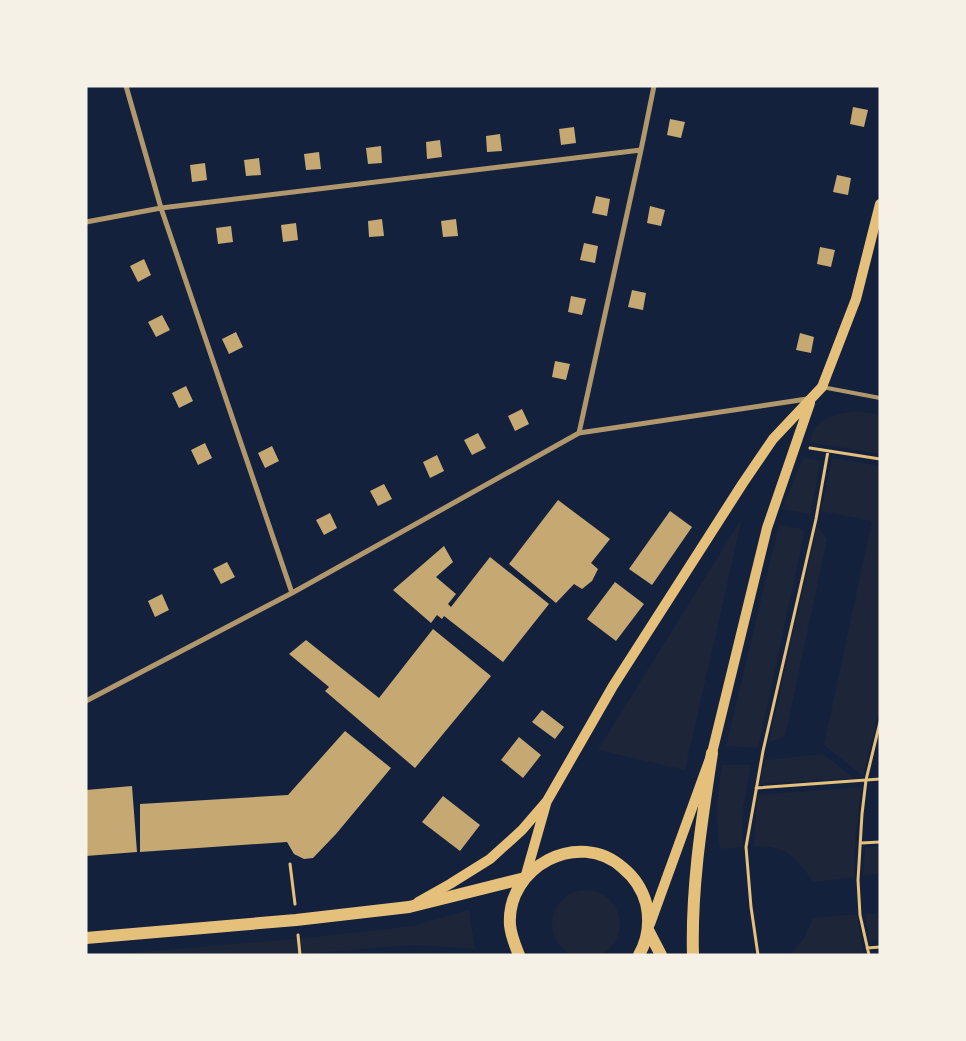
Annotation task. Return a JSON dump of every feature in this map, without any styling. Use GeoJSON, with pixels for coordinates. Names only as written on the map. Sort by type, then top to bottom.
{"type":"FeatureCollection","features":[{"type":"Feature","properties":{"kind":"main road"},"geometry":{"type":"LineString","coordinates":[[409,907],[490,859],[522,830],[547,801],[613,686],[773,439],[822,387],[856,300],[880,204]]}},
{"type":"Feature","properties":{"kind":"main road"},"geometry":{"type":"LineString","coordinates":[[639,955],[712,752],[768,528],[812,399]]}},
{"type":"Feature","properties":{"kind":"main road"},"geometry":{"type":"LineString","coordinates":[[693,955],[692,920],[698,852],[712,752]]}},
{"type":"Feature","properties":{"kind":"main road"},"geometry":{"type":"LineString","coordinates":[[525,878],[547,801]]}},
{"type":"Feature","properties":{"kind":"main road"},"geometry":{"type":"LineString","coordinates":[[519,955],[513,942],[510,925],[511,908],[516,892],[525,878],[542,863],[562,854],[577,851],[592,852],[606,857],[619,864],[630,874],[639,886],[645,900],[648,930],[661,955]]}},
{"type":"Feature","properties":{"kind":"main road"},"geometry":{"type":"LineString","coordinates":[[86,938],[296,920],[409,907],[525,878]]}},
{"type":"Feature","properties":{"kind":"street"},"geometry":{"type":"LineString","coordinates":[[126,86],[161,208],[292,593]]}},
{"type":"Feature","properties":{"kind":"street"},"geometry":{"type":"LineString","coordinates":[[579,433],[642,150],[654,86]]}},
{"type":"Feature","properties":{"kind":"street"},"geometry":{"type":"LineString","coordinates":[[86,222],[161,208],[642,150]]}},
{"type":"Feature","properties":{"kind":"street"},"geometry":{"type":"LineString","coordinates":[[86,702],[292,593],[579,433],[812,399]]}},
{"type":"Feature","properties":{"kind":"lane"},"geometry":{"type":"LineString","coordinates":[[822,387],[880,398]]}},
{"type":"Feature","properties":{"kind":"path"},"geometry":{"type":"LineString","coordinates":[[795,445],[880,459]]}},
{"type":"Feature","properties":{"kind":"path"},"geometry":{"type":"LineString","coordinates":[[758,955],[750,907],[746,847],[756,788],[816,519],[828,451]]}},
{"type":"Feature","properties":{"kind":"path"},"geometry":{"type":"LineString","coordinates":[[869,955],[860,915],[858,880],[866,780],[880,722]]}},
{"type":"Feature","properties":{"kind":"path"},"geometry":{"type":"LineString","coordinates":[[756,788],[880,779]]}},
{"type":"Feature","properties":{"kind":"path"},"geometry":{"type":"LineString","coordinates":[[861,843],[880,842]]}},
{"type":"Feature","properties":{"kind":"path"},"geometry":{"type":"LineString","coordinates":[[868,948],[880,946]]}},
{"type":"Feature","properties":{"kind":"shaded area"},"geometry":{"type":"Polygon","coordinates":[[[858,411],[880,415],[880,454],[809,442],[816,427],[824,420],[835,415],[858,411]]]}},
{"type":"Feature","properties":{"kind":"shaded area"},"geometry":{"type":"Polygon","coordinates":[[[803,458],[821,461],[810,514],[782,509],[803,458]]]}},
{"type":"Feature","properties":{"kind":"shaded area"},"geometry":{"type":"Polygon","coordinates":[[[832,458],[880,466],[880,706],[863,776],[824,745],[872,521],[821,511],[832,458]]]}},
{"type":"Feature","properties":{"kind":"shaded area"},"geometry":{"type":"Polygon","coordinates":[[[742,518],[685,770],[598,750],[742,518]]]}},
{"type":"Feature","properties":{"kind":"shaded area"},"geometry":{"type":"Polygon","coordinates":[[[779,525],[802,529],[804,534],[758,748],[726,746],[779,525]]]}},
{"type":"Feature","properties":{"kind":"shaded area"},"geometry":{"type":"Polygon","coordinates":[[[817,526],[827,539],[785,737],[769,742],[817,526]]]}},
{"type":"Feature","properties":{"kind":"shaded area"},"geometry":{"type":"Polygon","coordinates":[[[823,754],[854,778],[760,784],[765,760],[823,754]]]}},
{"type":"Feature","properties":{"kind":"shaded area"},"geometry":{"type":"Polygon","coordinates":[[[722,765],[751,765],[743,808],[742,847],[720,849],[717,807],[722,765]]]}},
{"type":"Feature","properties":{"kind":"shaded area"},"geometry":{"type":"Polygon","coordinates":[[[862,787],[856,832],[855,877],[813,882],[789,854],[774,848],[754,846],[757,795],[862,787]]]}},
{"type":"Feature","properties":{"kind":"shaded area"},"geometry":{"type":"Polygon","coordinates":[[[880,846],[880,874],[863,875],[865,848],[880,846]]]}},
{"type":"Feature","properties":{"kind":"shaded area"},"geometry":{"type":"Polygon","coordinates":[[[586,890],[599,893],[610,900],[617,911],[620,924],[617,937],[610,948],[599,955],[586,958],[573,955],[562,948],[555,937],[552,924],[555,911],[562,900],[573,893],[586,890]]]}},
{"type":"Feature","properties":{"kind":"shaded area"},"geometry":{"type":"Polygon","coordinates":[[[469,910],[475,949],[414,945],[287,955],[107,955],[306,938],[413,926],[469,910]]]}},
{"type":"Feature","properties":{"kind":"shaded area"},"geometry":{"type":"Polygon","coordinates":[[[880,913],[880,940],[869,941],[866,914],[880,913]]]}},
{"type":"Feature","properties":{"kind":"shaded area"},"geometry":{"type":"Polygon","coordinates":[[[857,914],[864,955],[789,955],[804,938],[813,918],[857,914]]]}},
{"type":"Feature","properties":{"kind":"building"},"geometry":{"type":"Polygon","coordinates":[[[853,107],[868,110],[864,127],[850,124],[853,107]]]}},
{"type":"Feature","properties":{"kind":"building"},"geometry":{"type":"Polygon","coordinates":[[[670,119],[685,122],[681,138],[667,135],[670,119]]]}},
{"type":"Feature","properties":{"kind":"building"},"geometry":{"type":"Polygon","coordinates":[[[574,127],[576,143],[561,145],[559,129],[574,127]]]}},
{"type":"Feature","properties":{"kind":"building"},"geometry":{"type":"Polygon","coordinates":[[[500,134],[502,151],[487,152],[486,136],[500,134]]]}},
{"type":"Feature","properties":{"kind":"building"},"geometry":{"type":"Polygon","coordinates":[[[440,140],[442,157],[427,159],[426,142],[440,140]]]}},
{"type":"Feature","properties":{"kind":"building"},"geometry":{"type":"Polygon","coordinates":[[[381,146],[382,163],[368,164],[366,148],[381,146]]]}},
{"type":"Feature","properties":{"kind":"building"},"geometry":{"type":"Polygon","coordinates":[[[319,152],[321,169],[306,170],[304,154],[319,152]]]}},
{"type":"Feature","properties":{"kind":"building"},"geometry":{"type":"Polygon","coordinates":[[[259,158],[261,175],[246,176],[244,160],[259,158]]]}},
{"type":"Feature","properties":{"kind":"building"},"geometry":{"type":"Polygon","coordinates":[[[205,163],[207,180],[192,182],[190,165],[205,163]]]}},
{"type":"Feature","properties":{"kind":"building"},"geometry":{"type":"Polygon","coordinates":[[[837,175],[851,178],[848,195],[833,192],[837,175]]]}},
{"type":"Feature","properties":{"kind":"building"},"geometry":{"type":"Polygon","coordinates":[[[596,196],[610,199],[607,216],[592,213],[596,196]]]}},
{"type":"Feature","properties":{"kind":"building"},"geometry":{"type":"Polygon","coordinates":[[[650,206],[665,210],[661,226],[647,223],[650,206]]]}},
{"type":"Feature","properties":{"kind":"building"},"geometry":{"type":"Polygon","coordinates":[[[382,219],[384,236],[369,237],[368,221],[382,219]]]}},
{"type":"Feature","properties":{"kind":"building"},"geometry":{"type":"Polygon","coordinates":[[[456,219],[458,236],[443,237],[441,221],[456,219]]]}},
{"type":"Feature","properties":{"kind":"building"},"geometry":{"type":"Polygon","coordinates":[[[296,223],[298,240],[283,242],[281,225],[296,223]]]}},
{"type":"Feature","properties":{"kind":"building"},"geometry":{"type":"Polygon","coordinates":[[[231,226],[233,242],[218,244],[216,228],[231,226]]]}},
{"type":"Feature","properties":{"kind":"building"},"geometry":{"type":"Polygon","coordinates":[[[584,243],[598,246],[595,263],[580,260],[584,243]]]}},
{"type":"Feature","properties":{"kind":"building"},"geometry":{"type":"Polygon","coordinates":[[[820,247],[835,250],[831,267],[817,264],[820,247]]]}},
{"type":"Feature","properties":{"kind":"building"},"geometry":{"type":"Polygon","coordinates":[[[144,259],[151,275],[138,282],[130,266],[144,259]]]}},
{"type":"Feature","properties":{"kind":"building"},"geometry":{"type":"Polygon","coordinates":[[[632,290],[646,293],[643,310],[628,307],[632,290]]]}},
{"type":"Feature","properties":{"kind":"building"},"geometry":{"type":"Polygon","coordinates":[[[571,296],[586,299],[582,315],[568,312],[571,296]]]}},
{"type":"Feature","properties":{"kind":"building"},"geometry":{"type":"Polygon","coordinates":[[[162,315],[170,330],[156,337],[148,322],[162,315]]]}},
{"type":"Feature","properties":{"kind":"building"},"geometry":{"type":"Polygon","coordinates":[[[236,332],[243,347],[229,354],[222,339],[236,332]]]}},
{"type":"Feature","properties":{"kind":"building"},"geometry":{"type":"Polygon","coordinates":[[[800,333],[814,337],[811,353],[796,350],[800,333]]]}},
{"type":"Feature","properties":{"kind":"building"},"geometry":{"type":"Polygon","coordinates":[[[555,361],[570,364],[566,380],[552,377],[555,361]]]}},
{"type":"Feature","properties":{"kind":"building"},"geometry":{"type":"Polygon","coordinates":[[[186,386],[193,401],[179,408],[172,393],[186,386]]]}},
{"type":"Feature","properties":{"kind":"building"},"geometry":{"type":"Polygon","coordinates":[[[522,409],[529,424],[515,431],[508,416],[522,409]]]}},
{"type":"Feature","properties":{"kind":"building"},"geometry":{"type":"Polygon","coordinates":[[[478,433],[486,448],[472,455],[464,440],[478,433]]]}},
{"type":"Feature","properties":{"kind":"building"},"geometry":{"type":"Polygon","coordinates":[[[205,443],[212,458],[198,465],[191,450],[205,443]]]}},
{"type":"Feature","properties":{"kind":"building"},"geometry":{"type":"Polygon","coordinates":[[[272,446],[279,461],[265,468],[258,453],[272,446]]]}},
{"type":"Feature","properties":{"kind":"building"},"geometry":{"type":"Polygon","coordinates":[[[437,455],[444,471],[430,478],[423,462],[437,455]]]}},
{"type":"Feature","properties":{"kind":"building"},"geometry":{"type":"Polygon","coordinates":[[[384,484],[392,499],[378,506],[370,491],[384,484]]]}},
{"type":"Feature","properties":{"kind":"building"},"geometry":{"type":"Polygon","coordinates":[[[558,500],[610,539],[591,563],[598,569],[592,581],[582,589],[574,584],[556,603],[509,564],[558,500]]]}},
{"type":"Feature","properties":{"kind":"building"},"geometry":{"type":"Polygon","coordinates":[[[670,511],[692,527],[652,585],[629,569],[670,511]]]}},
{"type":"Feature","properties":{"kind":"building"},"geometry":{"type":"Polygon","coordinates":[[[330,513],[337,528],[324,535],[316,520],[330,513]]]}},
{"type":"Feature","properties":{"kind":"building"},"geometry":{"type":"Polygon","coordinates":[[[444,546],[453,562],[436,577],[456,594],[448,604],[451,607],[490,557],[549,604],[503,662],[444,616],[442,619],[437,615],[431,623],[393,590],[444,546]]]}},
{"type":"Feature","properties":{"kind":"building"},"geometry":{"type":"Polygon","coordinates":[[[227,562],[235,577],[221,584],[213,569],[227,562]]]}},
{"type":"Feature","properties":{"kind":"building"},"geometry":{"type":"Polygon","coordinates":[[[615,582],[644,604],[616,641],[587,619],[615,582]]]}},
{"type":"Feature","properties":{"kind":"building"},"geometry":{"type":"Polygon","coordinates":[[[162,594],[169,610],[155,617],[148,601],[162,594]]]}},
{"type":"Feature","properties":{"kind":"building"},"geometry":{"type":"Polygon","coordinates":[[[433,629],[491,676],[415,768],[325,691],[329,687],[289,654],[306,640],[379,698],[433,629]]]}},
{"type":"Feature","properties":{"kind":"building"},"geometry":{"type":"Polygon","coordinates":[[[542,710],[564,727],[555,739],[532,722],[542,710]]]}},
{"type":"Feature","properties":{"kind":"building"},"geometry":{"type":"Polygon","coordinates":[[[345,731],[391,768],[336,834],[313,858],[304,859],[294,854],[287,842],[140,852],[140,804],[288,795],[345,731]]]}},
{"type":"Feature","properties":{"kind":"building"},"geometry":{"type":"Polygon","coordinates":[[[519,737],[541,755],[523,778],[501,760],[519,737]]]}},
{"type":"Feature","properties":{"kind":"building"},"geometry":{"type":"Polygon","coordinates":[[[132,786],[137,852],[86,856],[86,790],[132,786]]]}},
{"type":"Feature","properties":{"kind":"building"},"geometry":{"type":"Polygon","coordinates":[[[443,796],[480,825],[460,851],[422,822],[443,796]]]}}]}
